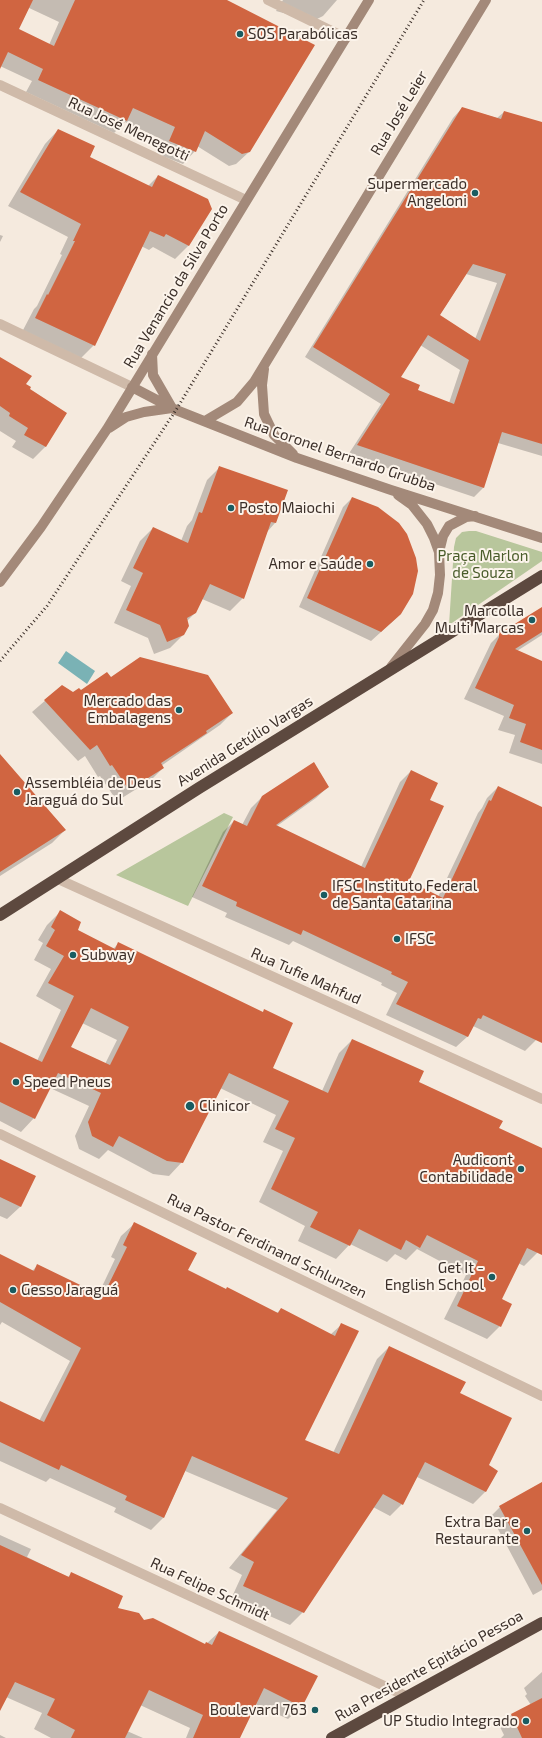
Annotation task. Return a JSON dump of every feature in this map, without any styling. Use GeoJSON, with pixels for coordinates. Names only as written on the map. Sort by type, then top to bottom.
{"type":"FeatureCollection","features":[{"type":"Feature","properties":{"kind":"highway","name":"Avenida Getúlio Vargas"},"geometry":{"type":"LineString","coordinates":[[0,915],[199,788],[542,576]]}},
{"type":"Feature","properties":{"kind":"highway","name":"Rua Presidente Epitácio Pessoa"},"geometry":{"type":"LineString","coordinates":[[332,1738],[542,1623]]}},
{"type":"Feature","properties":{"kind":"street"},"geometry":{"type":"LineString","coordinates":[[268,0],[346,38]]}},
{"type":"Feature","properties":{"kind":"street","name":"Rua Venancio da Silva Porto"},"geometry":{"type":"LineString","coordinates":[[0,582],[42,527],[107,429],[369,0]]}},
{"type":"Feature","properties":{"kind":"street","name":"Rua José Leier"},"geometry":{"type":"LineString","coordinates":[[205,421],[237,402],[265,365],[486,0]]}},
{"type":"Feature","properties":{"kind":"street","name":"Rua José Menegotti"},"geometry":{"type":"LineString","coordinates":[[0,85],[246,200]]}},
{"type":"Feature","properties":{"kind":"street"},"geometry":{"type":"LineString","coordinates":[[0,324],[132,387]]}},
{"type":"Feature","properties":{"kind":"street"},"geometry":{"type":"LineString","coordinates":[[107,429],[126,417],[144,412],[172,408],[153,375],[152,354]]}},
{"type":"Feature","properties":{"kind":"street","name":"Rua José Leier"},"geometry":{"type":"LineString","coordinates":[[265,365],[262,385],[264,414],[274,435],[298,458]]}},
{"type":"Feature","properties":{"kind":"street","name":"Rua Coronel Bernardo Grubba"},"geometry":{"type":"LineString","coordinates":[[132,387],[172,408],[298,458],[391,490],[477,516],[542,538]]}},
{"type":"Feature","properties":{"kind":"street","name":"Avenida Getúlio Vargas"},"geometry":{"type":"LineString","coordinates":[[387,673],[425,624],[433,610],[438,593],[440,575],[439,552],[434,538],[420,513],[412,505],[391,490]]}},
{"type":"Feature","properties":{"kind":"street"},"geometry":{"type":"LineString","coordinates":[[439,552],[443,536],[449,526],[466,518],[477,516]]}},
{"type":"Feature","properties":{"kind":"street","name":"Rua Tufie Mahfud"},"geometry":{"type":"LineString","coordinates":[[58,879],[542,1099]]}},
{"type":"Feature","properties":{"kind":"street","name":"Rua Pastor Ferdinand Schlunzen"},"geometry":{"type":"LineString","coordinates":[[0,1134],[542,1396]]}},
{"type":"Feature","properties":{"kind":"street","name":"Rua Felipe Schmidt"},"geometry":{"type":"LineString","coordinates":[[0,1508],[408,1697]]}},
{"type":"Feature","properties":{"kind":"green space","name":"Praça Marlon de Souza"},"geometry":{"type":"Polygon","coordinates":[[[476,531],[542,552],[542,561],[449,625],[454,547],[456,538],[462,532],[476,531]]]}},
{"type":"Feature","properties":{"kind":"green space"},"geometry":{"type":"Polygon","coordinates":[[[224,813],[233,817],[188,906],[116,875],[224,813]]]}},
{"type":"Feature","properties":{"kind":"water"},"geometry":{"type":"Polygon","coordinates":[[[66,651],[95,671],[87,684],[58,663],[66,651]]]}},
{"type":"Feature","properties":{"kind":"building"},"geometry":{"type":"Polygon","coordinates":[[[0,0],[33,0],[19,29],[54,46],[75,0],[227,0],[315,45],[250,152],[242,154],[205,131],[196,152],[169,141],[175,127],[133,108],[127,121],[38,80],[43,69],[8,52],[0,69],[0,0]]]}},
{"type":"Feature","properties":{"kind":"building","name":"Supermercado Angeloni"},"geometry":{"type":"Polygon","coordinates":[[[462,107],[501,119],[504,111],[542,122],[542,444],[502,432],[484,488],[357,445],[390,394],[313,347],[462,107]],[[473,264],[440,315],[480,341],[506,274],[473,264]],[[428,335],[401,377],[420,385],[418,390],[454,404],[469,360],[428,335]]]}},
{"type":"Feature","properties":{"kind":"building"},"geometry":{"type":"Polygon","coordinates":[[[58,129],[95,146],[90,157],[152,187],[158,175],[208,199],[212,209],[189,246],[166,234],[164,237],[150,231],[95,346],[35,318],[75,241],[73,241],[81,224],[20,192],[58,129]]]}},
{"type":"Feature","properties":{"kind":"building"},"geometry":{"type":"Polygon","coordinates":[[[0,357],[32,376],[26,384],[31,387],[30,389],[67,413],[46,447],[24,435],[28,428],[9,416],[10,413],[0,406],[0,357]]]}},
{"type":"Feature","properties":{"kind":"building"},"geometry":{"type":"Polygon","coordinates":[[[219,466],[288,490],[276,523],[271,522],[244,599],[210,584],[196,613],[187,618],[189,626],[184,635],[167,642],[160,625],[126,610],[143,573],[133,568],[153,527],[188,543],[199,512],[202,513],[219,466]]]}},
{"type":"Feature","properties":{"kind":"building","name":"Amor e Saúde"},"geometry":{"type":"Polygon","coordinates":[[[352,497],[378,507],[399,523],[407,534],[416,558],[418,571],[413,594],[401,614],[381,632],[307,598],[352,497]]]}},
{"type":"Feature","properties":{"kind":"building"},"geometry":{"type":"Polygon","coordinates":[[[542,607],[542,632],[515,649],[542,661],[542,750],[520,742],[526,724],[509,718],[514,705],[475,688],[499,637],[499,630],[505,630],[542,607]]]}},
{"type":"Feature","properties":{"kind":"building"},"geometry":{"type":"Polygon","coordinates":[[[140,657],[208,675],[233,713],[206,731],[207,733],[161,763],[164,768],[129,790],[112,765],[110,766],[97,745],[90,750],[44,700],[62,685],[73,692],[79,688],[81,690],[107,672],[111,677],[140,657]]]}},
{"type":"Feature","properties":{"kind":"building","name":"Assembléia de Deus Jaraguá do Sul"},"geometry":{"type":"Polygon","coordinates":[[[0,754],[66,830],[0,872],[0,754]]]}},
{"type":"Feature","properties":{"kind":"building","name":"IFSC Instituto Federal de Santa Catarina"},"geometry":{"type":"Polygon","coordinates":[[[314,762],[329,787],[276,825],[365,868],[411,770],[438,783],[430,800],[444,806],[409,881],[443,898],[489,800],[491,801],[498,786],[542,807],[542,1043],[483,1015],[481,1019],[478,1018],[468,1037],[396,1004],[408,982],[391,974],[392,972],[303,930],[301,935],[236,906],[237,902],[202,886],[234,820],[247,826],[262,796],[314,762]]]}},
{"type":"Feature","properties":{"kind":"building"},"geometry":{"type":"Polygon","coordinates":[[[60,910],[81,922],[78,930],[115,949],[118,942],[263,1012],[264,1009],[293,1023],[273,1068],[328,1093],[352,1039],[424,1071],[419,1082],[503,1121],[499,1128],[542,1148],[542,1255],[527,1248],[502,1299],[512,1304],[501,1327],[457,1306],[478,1261],[427,1235],[420,1248],[406,1240],[401,1250],[359,1229],[350,1246],[310,1227],[318,1212],[271,1189],[295,1138],[275,1129],[289,1101],[229,1073],[183,1163],[167,1161],[119,1136],[113,1147],[92,1136],[88,1122],[101,1093],[58,1073],[35,1119],[0,1102],[0,1042],[42,1062],[74,996],[48,983],[64,956],[46,946],[55,930],[51,927],[60,910]],[[91,1008],[71,1047],[110,1065],[129,1027],[91,1008]]]}},
{"type":"Feature","properties":{"kind":"building"},"geometry":{"type":"Polygon","coordinates":[[[0,1159],[36,1176],[21,1207],[0,1197],[0,1159]]]}},
{"type":"Feature","properties":{"kind":"building"},"geometry":{"type":"Polygon","coordinates":[[[134,1222],[197,1253],[188,1270],[226,1289],[227,1287],[278,1313],[281,1308],[335,1336],[341,1323],[359,1331],[305,1440],[339,1454],[389,1346],[466,1382],[460,1393],[512,1418],[489,1465],[498,1471],[486,1492],[425,1462],[403,1505],[383,1494],[304,1613],[243,1586],[254,1562],[241,1555],[288,1498],[192,1456],[164,1518],[125,1500],[127,1496],[61,1465],[59,1470],[0,1442],[0,1401],[44,1422],[81,1348],[0,1302],[0,1254],[34,1271],[37,1264],[103,1296],[127,1247],[123,1245],[134,1222]]]}},
{"type":"Feature","properties":{"kind":"building","name":"Extra Bar e Restaurante"},"geometry":{"type":"Polygon","coordinates":[[[542,1482],[542,1585],[499,1506],[542,1482]]]}},
{"type":"Feature","properties":{"kind":"building"},"geometry":{"type":"Polygon","coordinates":[[[0,1545],[69,1577],[71,1572],[123,1596],[118,1608],[139,1613],[144,1620],[153,1618],[205,1644],[206,1642],[212,1645],[219,1631],[318,1676],[302,1707],[264,1688],[240,1738],[193,1738],[203,1715],[149,1690],[125,1738],[71,1738],[75,1730],[47,1715],[55,1699],[15,1682],[0,1711],[0,1545]]]}},
{"type":"Feature","properties":{"kind":"building","name":"UP Studio Integrado"},"geometry":{"type":"Polygon","coordinates":[[[542,1698],[542,1738],[522,1738],[511,1714],[542,1698]]]}},
{"type":"Feature","properties":{"kind":"railway"},"geometry":{"type":"LineString","coordinates":[[0,661],[47,606],[176,410],[424,0]]}},
{"type":"Feature","properties":{"kind":"place","name":"SOS Parabólicas"},"geometry":{"type":"Point","coordinates":[240,34]}},
{"type":"Feature","properties":{"kind":"place","name":"Supermercado Angeloni"},"geometry":{"type":"Point","coordinates":[475,193]}},
{"type":"Feature","properties":{"kind":"place","name":"Posto Maiochi"},"geometry":{"type":"Point","coordinates":[231,508]}},
{"type":"Feature","properties":{"kind":"place","name":"Amor e Saúde"},"geometry":{"type":"Point","coordinates":[370,564]}},
{"type":"Feature","properties":{"kind":"place","name":"Marcolla Multi Marcas"},"geometry":{"type":"Point","coordinates":[532,620]}},
{"type":"Feature","properties":{"kind":"place","name":"Mercado das Embalagens"},"geometry":{"type":"Point","coordinates":[179,710]}},
{"type":"Feature","properties":{"kind":"place","name":"Assembléia de Deus Jaraguá do Sul"},"geometry":{"type":"Point","coordinates":[17,792]}},
{"type":"Feature","properties":{"kind":"place","name":"IFSC Instituto Federal de Santa Catarina"},"geometry":{"type":"Point","coordinates":[324,895]}},
{"type":"Feature","properties":{"kind":"place","name":"IFSC"},"geometry":{"type":"Point","coordinates":[397,939]}},
{"type":"Feature","properties":{"kind":"place","name":"Subway"},"geometry":{"type":"Point","coordinates":[73,955]}},
{"type":"Feature","properties":{"kind":"place","name":"Speed Pneus"},"geometry":{"type":"Point","coordinates":[16,1082]}},
{"type":"Feature","properties":{"kind":"place","name":"Clinicor"},"geometry":{"type":"Point","coordinates":[190,1106]}},
{"type":"Feature","properties":{"kind":"place","name":"Audicont Contabilidade"},"geometry":{"type":"Point","coordinates":[521,1169]}},
{"type":"Feature","properties":{"kind":"place","name":"Get It - English School"},"geometry":{"type":"Point","coordinates":[492,1277]}},
{"type":"Feature","properties":{"kind":"place","name":"Gesso Jaraguá"},"geometry":{"type":"Point","coordinates":[13,1290]}},
{"type":"Feature","properties":{"kind":"place","name":"Extra Bar e Restaurante"},"geometry":{"type":"Point","coordinates":[527,1531]}},
{"type":"Feature","properties":{"kind":"place","name":"Boulevard 763"},"geometry":{"type":"Point","coordinates":[315,1710]}},
{"type":"Feature","properties":{"kind":"place","name":"UP Studio Integrado"},"geometry":{"type":"Point","coordinates":[526,1721]}}]}
